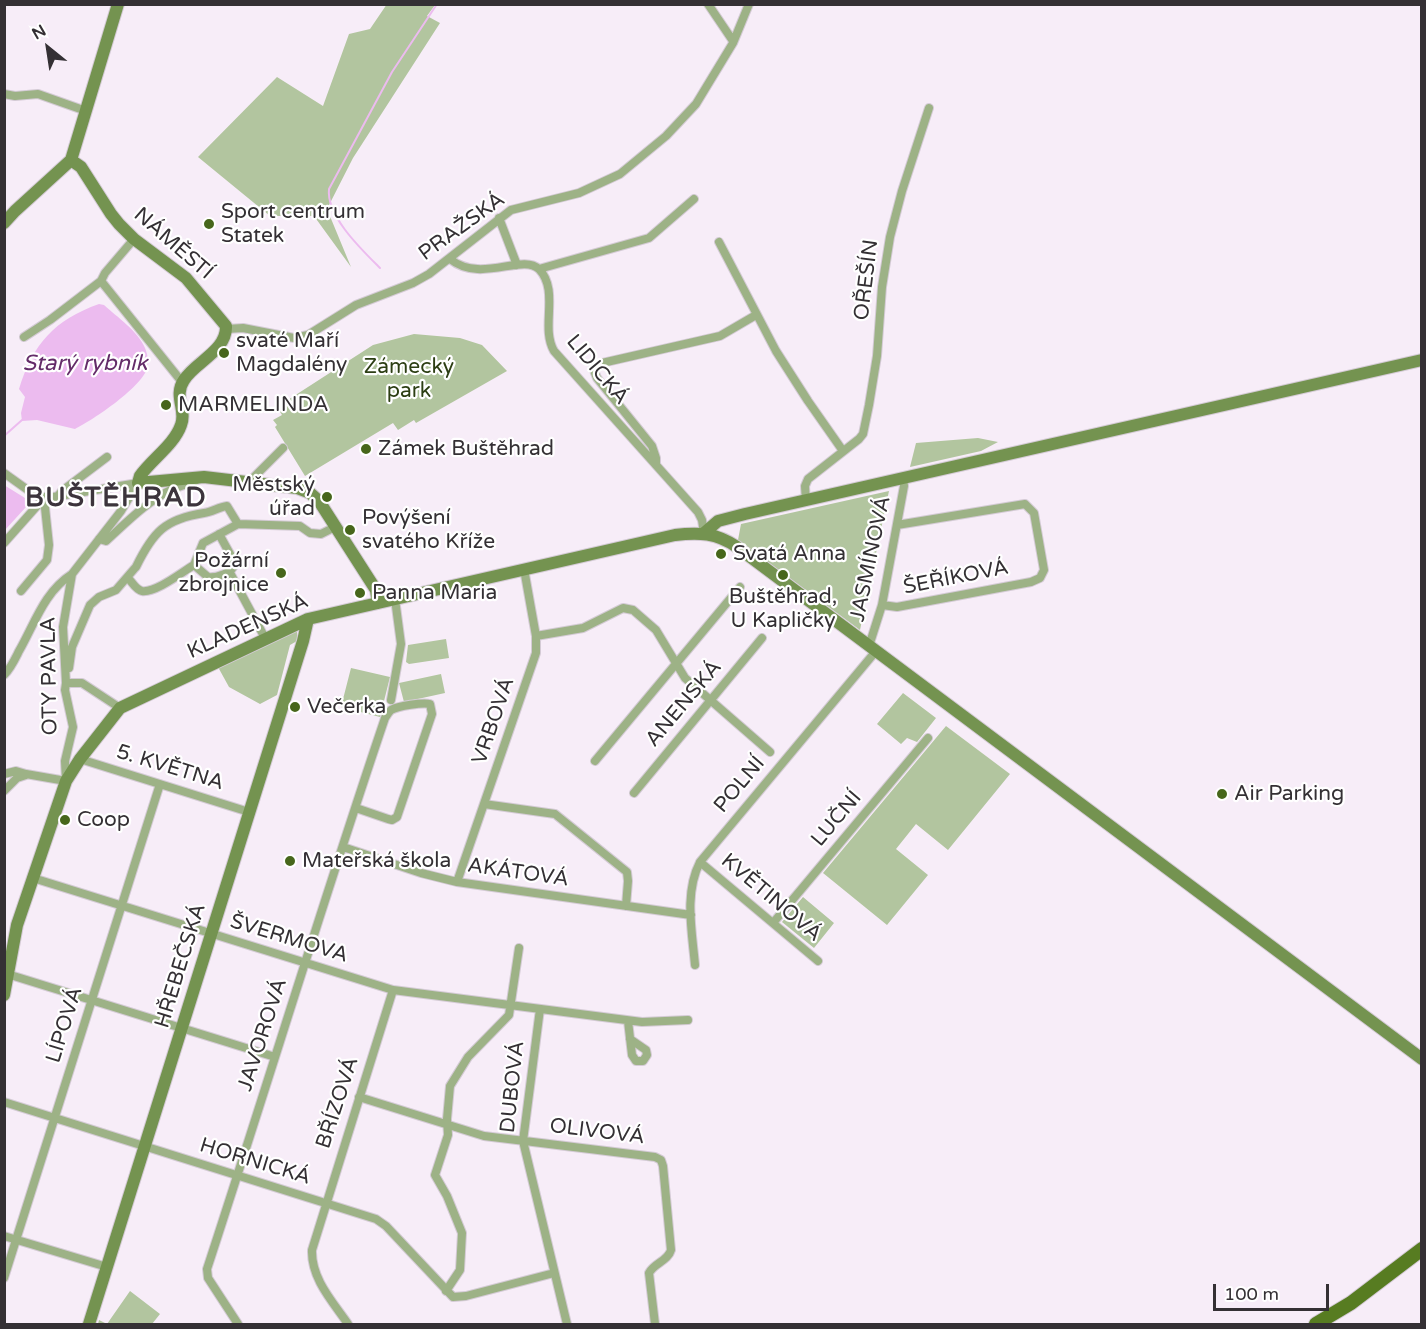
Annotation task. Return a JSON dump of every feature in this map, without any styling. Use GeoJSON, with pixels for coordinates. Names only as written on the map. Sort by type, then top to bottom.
{"type":"FeatureCollection","features":[{"type":"Feature","properties":{"kind":"main road"},"geometry":{"type":"LineString","coordinates":[[1316,1324],[1351,1303],[1422,1250]]}},
{"type":"Feature","properties":{"kind":"street"},"geometry":{"type":"LineString","coordinates":[[4,223],[72,160],[118,4]]}},
{"type":"Feature","properties":{"kind":"street"},"geometry":{"type":"LineString","coordinates":[[708,4],[733,42]]}},
{"type":"Feature","properties":{"kind":"street","name":"PRAŽSKÁ"},"geometry":{"type":"LineString","coordinates":[[227,329],[243,328],[273,335],[303,337],[356,305],[413,283],[450,259],[498,218],[516,208],[579,193],[608,181],[630,167],[692,110],[716,74],[733,42],[748,4]]}},
{"type":"Feature","properties":{"kind":"street"},"geometry":{"type":"LineString","coordinates":[[4,94],[20,96],[38,94],[86,111]]}},
{"type":"Feature","properties":{"kind":"street","name":"OŘEŠÍN"},"geometry":{"type":"LineString","coordinates":[[806,501],[805,486],[808,479],[862,437],[877,356],[882,288],[890,237],[902,191],[929,108]]}},
{"type":"Feature","properties":{"kind":"street","name":"NÁMĚSTÍ"},"geometry":{"type":"LineString","coordinates":[[72,160],[81,167],[111,214],[134,238],[186,278],[225,323],[227,329]]}},
{"type":"Feature","properties":{"kind":"street"},"geometry":{"type":"LineString","coordinates":[[450,259],[460,266],[477,271],[529,264],[539,269],[646,240],[694,199]]}},
{"type":"Feature","properties":{"kind":"street"},"geometry":{"type":"LineString","coordinates":[[498,218],[517,265]]}},
{"type":"Feature","properties":{"kind":"street"},"geometry":{"type":"LineString","coordinates":[[24,337],[101,281],[134,238]]}},
{"type":"Feature","properties":{"kind":"street"},"geometry":{"type":"LineString","coordinates":[[718,242],[756,315],[800,389],[843,451]]}},
{"type":"Feature","properties":{"kind":"street","name":"LIDICKÁ"},"geometry":{"type":"LineString","coordinates":[[539,269],[547,286],[549,341],[554,351],[698,512],[704,533]]}},
{"type":"Feature","properties":{"kind":"street"},"geometry":{"type":"LineString","coordinates":[[101,281],[182,382]]}},
{"type":"Feature","properties":{"kind":"street","name":"LIDICKÁ"},"geometry":{"type":"LineString","coordinates":[[656,465],[656,454],[652,446],[597,378],[593,368],[602,363],[720,336],[756,315]]}},
{"type":"Feature","properties":{"kind":"street"},"geometry":{"type":"LineString","coordinates":[[138,483],[140,476],[180,429],[183,419],[179,393],[182,382],[217,348],[227,329]]}},
{"type":"Feature","properties":{"kind":"street"},"geometry":{"type":"LineString","coordinates":[[704,533],[722,520],[1422,360]]}},
{"type":"Feature","properties":{"kind":"street"},"geometry":{"type":"LineString","coordinates":[[249,482],[284,448]]}},
{"type":"Feature","properties":{"kind":"street"},"geometry":{"type":"LineString","coordinates":[[57,497],[107,457]]}},
{"type":"Feature","properties":{"kind":"street"},"geometry":{"type":"LineString","coordinates":[[4,473],[26,489],[44,498],[138,483],[200,477],[297,488],[310,493],[318,501],[376,590],[378,603]]}},
{"type":"Feature","properties":{"kind":"street"},"geometry":{"type":"LineString","coordinates":[[99,539],[106,541],[145,506],[167,492],[194,482],[200,477]]}},
{"type":"Feature","properties":{"kind":"street","name":"JASMÍNOVÁ"},"geometry":{"type":"LineString","coordinates":[[873,648],[904,486],[903,478]]}},
{"type":"Feature","properties":{"kind":"street","name":"OTY PAVLA"},"geometry":{"type":"LineString","coordinates":[[66,781],[65,761],[73,727],[65,690],[63,627],[72,574],[121,511],[138,483]]}},
{"type":"Feature","properties":{"kind":"street"},"geometry":{"type":"LineString","coordinates":[[4,543],[44,498]]}},
{"type":"Feature","properties":{"kind":"street"},"geometry":{"type":"LineString","coordinates":[[21,591],[47,560],[49,552],[44,498]]}},
{"type":"Feature","properties":{"kind":"street","name":"ŠEŘÍKOVÁ"},"geometry":{"type":"LineString","coordinates":[[882,605],[897,608],[1036,580],[1040,578],[1044,570],[1034,513],[1029,506],[1021,503],[897,525]]}},
{"type":"Feature","properties":{"kind":"street"},"geometry":{"type":"LineString","coordinates":[[120,708],[82,683],[66,682],[69,676],[70,652],[88,608],[95,599],[114,591],[128,578],[148,545],[164,526],[188,515],[206,513],[227,506],[238,524]]}},
{"type":"Feature","properties":{"kind":"street"},"geometry":{"type":"LineString","coordinates":[[128,578],[138,590],[144,592],[166,583],[194,565],[202,545],[238,524],[300,526],[310,533],[321,534],[335,526]]}},
{"type":"Feature","properties":{"kind":"street"},"geometry":{"type":"LineString","coordinates":[[704,533],[718,536],[732,543],[1422,1059]]}},
{"type":"Feature","properties":{"kind":"street","name":"KLADENSKÁ"},"geometry":{"type":"LineString","coordinates":[[4,995],[6,974],[17,924],[66,781],[80,759],[120,708],[308,619],[675,535],[704,533]]}},
{"type":"Feature","properties":{"kind":"street"},"geometry":{"type":"LineString","coordinates":[[194,565],[210,578],[234,568],[235,563],[219,534]]}},
{"type":"Feature","properties":{"kind":"street","name":"VRBOVÁ"},"geometry":{"type":"LineString","coordinates":[[457,882],[536,653],[536,636],[524,569]]}},
{"type":"Feature","properties":{"kind":"street"},"geometry":{"type":"LineString","coordinates":[[229,571],[266,638]]}},
{"type":"Feature","properties":{"kind":"street"},"geometry":{"type":"LineString","coordinates":[[4,675],[27,637],[44,601],[72,574]]}},
{"type":"Feature","properties":{"kind":"street"},"geometry":{"type":"LineString","coordinates":[[595,761],[740,587]]}},
{"type":"Feature","properties":{"kind":"street"},"geometry":{"type":"LineString","coordinates":[[391,700],[402,644],[395,598]]}},
{"type":"Feature","properties":{"kind":"street"},"geometry":{"type":"LineString","coordinates":[[536,636],[583,628],[626,607],[633,610],[659,633],[685,678],[770,752]]}},
{"type":"Feature","properties":{"kind":"street","name":"HŘEBEČSKÁ"},"geometry":{"type":"LineString","coordinates":[[89,1324],[308,619]]}},
{"type":"Feature","properties":{"kind":"street","name":"ANENSKÁ"},"geometry":{"type":"LineString","coordinates":[[634,793],[762,638]]}},
{"type":"Feature","properties":{"kind":"street","name":"POLNÍ"},"geometry":{"type":"LineString","coordinates":[[695,965],[691,915],[693,885],[700,862],[873,648]]}},
{"type":"Feature","properties":{"kind":"street","name":"JAVOROVÁ"},"geometry":{"type":"LineString","coordinates":[[238,1324],[207,1274],[305,963],[343,847],[387,714],[394,709],[424,703],[430,704],[432,714],[397,817],[388,819],[356,808]]}},
{"type":"Feature","properties":{"kind":"street","name":"LUČNÍ"},"geometry":{"type":"LineString","coordinates":[[773,923],[928,738]]}},
{"type":"Feature","properties":{"kind":"street","name":"5. KVĚTNA"},"geometry":{"type":"LineString","coordinates":[[80,759],[249,812]]}},
{"type":"Feature","properties":{"kind":"street"},"geometry":{"type":"LineString","coordinates":[[4,774],[16,771],[66,781]]}},
{"type":"Feature","properties":{"kind":"street"},"geometry":{"type":"LineString","coordinates":[[4,791],[17,778],[26,774]]}},
{"type":"Feature","properties":{"kind":"street","name":"LÍPOVÁ"},"geometry":{"type":"LineString","coordinates":[[4,1278],[160,784]]}},
{"type":"Feature","properties":{"kind":"street"},"geometry":{"type":"LineString","coordinates":[[484,804],[557,815],[627,872],[626,906]]}},
{"type":"Feature","properties":{"kind":"street","name":"AKÁTOVÁ"},"geometry":{"type":"LineString","coordinates":[[343,847],[421,873],[457,882],[691,915]]}},
{"type":"Feature","properties":{"kind":"street","name":"KVĚTINOVÁ"},"geometry":{"type":"LineString","coordinates":[[700,862],[818,961]]}},
{"type":"Feature","properties":{"kind":"street","name":"ŠVERMOVA"},"geometry":{"type":"LineString","coordinates":[[33,878],[393,990],[540,1009]]}},
{"type":"Feature","properties":{"kind":"street"},"geometry":{"type":"LineString","coordinates":[[519,948],[512,1006],[507,1018],[468,1057],[452,1081],[449,1091],[448,1136],[435,1175],[447,1196],[462,1233],[460,1270],[446,1291],[457,1298],[554,1273]]}},
{"type":"Feature","properties":{"kind":"street"},"geometry":{"type":"LineString","coordinates":[[6,974],[275,1057]]}},
{"type":"Feature","properties":{"kind":"street","name":"BŘÍZOVÁ"},"geometry":{"type":"LineString","coordinates":[[348,1324],[318,1279],[312,1265],[312,1250],[393,990]]}},
{"type":"Feature","properties":{"kind":"street"},"geometry":{"type":"LineString","coordinates":[[540,1009],[648,1023],[688,1020]]}},
{"type":"Feature","properties":{"kind":"street","name":"DUBOVÁ"},"geometry":{"type":"LineString","coordinates":[[540,1009],[524,1142],[567,1324]]}},
{"type":"Feature","properties":{"kind":"street"},"geometry":{"type":"LineString","coordinates":[[628,1021],[630,1039]]}},
{"type":"Feature","properties":{"kind":"street","name":"OLIVOVÁ"},"geometry":{"type":"LineString","coordinates":[[359,1097],[484,1136],[655,1157],[661,1160],[671,1252],[649,1273],[655,1324]]}},
{"type":"Feature","properties":{"kind":"street","name":"HORNICKÁ"},"geometry":{"type":"LineString","coordinates":[[4,1102],[372,1217],[382,1223],[446,1291]]}},
{"type":"Feature","properties":{"kind":"street"},"geometry":{"type":"LineString","coordinates":[[4,1236],[107,1267]]}},
{"type":"Feature","properties":{"kind":"green space"},"geometry":{"type":"Polygon","coordinates":[[[387,4],[435,5],[427,16],[440,23],[353,158],[327,209],[351,267],[314,216],[270,216],[198,157],[277,77],[323,106],[349,34],[370,29],[387,4]]]}},
{"type":"Feature","properties":{"kind":"green space","name":"Zámecký park"},"geometry":{"type":"Polygon","coordinates":[[[414,334],[460,338],[482,345],[507,371],[416,423],[414,420],[398,430],[393,423],[305,476],[275,427],[277,425],[273,420],[282,415],[277,407],[373,345],[414,334]]]}},
{"type":"Feature","properties":{"kind":"green space"},"geometry":{"type":"Polygon","coordinates":[[[978,438],[998,442],[981,451],[910,467],[916,443],[978,438]]]}},
{"type":"Feature","properties":{"kind":"green space"},"geometry":{"type":"Polygon","coordinates":[[[889,491],[860,630],[738,540],[741,524],[889,491]]]}},
{"type":"Feature","properties":{"kind":"green space"},"geometry":{"type":"Polygon","coordinates":[[[297,628],[297,641],[290,645],[277,695],[260,704],[229,687],[218,667],[297,628]]]}},
{"type":"Feature","properties":{"kind":"green space"},"geometry":{"type":"Polygon","coordinates":[[[446,639],[449,658],[409,664],[406,662],[408,645],[446,639]]]}},
{"type":"Feature","properties":{"kind":"green space"},"geometry":{"type":"Polygon","coordinates":[[[351,668],[390,677],[380,717],[341,707],[351,668]]]}},
{"type":"Feature","properties":{"kind":"green space"},"geometry":{"type":"Polygon","coordinates":[[[441,674],[445,693],[404,702],[399,683],[441,674]]]}},
{"type":"Feature","properties":{"kind":"green space"},"geometry":{"type":"Polygon","coordinates":[[[903,693],[936,718],[917,742],[907,738],[901,744],[877,724],[903,693]]]}},
{"type":"Feature","properties":{"kind":"green space"},"geometry":{"type":"Polygon","coordinates":[[[946,726],[1010,774],[948,850],[916,824],[896,849],[928,875],[887,925],[823,873],[946,726]]]}},
{"type":"Feature","properties":{"kind":"green space"},"geometry":{"type":"Polygon","coordinates":[[[803,897],[834,923],[814,948],[782,922],[803,897]]]}},
{"type":"Feature","properties":{"kind":"green space"},"geometry":{"type":"Polygon","coordinates":[[[130,1291],[160,1314],[152,1324],[107,1324],[130,1291]]]}},
{"type":"Feature","properties":{"kind":"water","name":"Starý rybník"},"geometry":{"type":"Polygon","coordinates":[[[99,304],[104,305],[121,319],[142,342],[148,362],[144,374],[117,402],[75,429],[37,420],[22,421],[21,413],[25,397],[19,389],[31,359],[47,336],[58,326],[83,310],[99,304]]]}},
{"type":"Feature","properties":{"kind":"water"},"geometry":{"type":"Polygon","coordinates":[[[4,485],[25,498],[26,507],[5,530],[4,485]]]}},
{"type":"Feature","properties":{"kind":"waterway"},"geometry":{"type":"LineString","coordinates":[[380,268],[339,221],[333,210],[329,189],[392,72],[437,4]]}},
{"type":"Feature","properties":{"kind":"waterway"},"geometry":{"type":"LineString","coordinates":[[4,436],[22,420]]}},
{"type":"Feature","properties":{"kind":"place","name":"Sport centrum Statek"},"geometry":{"type":"Point","coordinates":[209,224]}},
{"type":"Feature","properties":{"kind":"place","name":"svaté Maří Magdalény"},"geometry":{"type":"Point","coordinates":[224,353]}},
{"type":"Feature","properties":{"kind":"place","name":"MARMELINDA"},"geometry":{"type":"Point","coordinates":[166,405]}},
{"type":"Feature","properties":{"kind":"place","name":"Zámek Buštěhrad"},"geometry":{"type":"Point","coordinates":[366,449]}},
{"type":"Feature","properties":{"kind":"place","name":"Městský úřad"},"geometry":{"type":"Point","coordinates":[327,497]}},
{"type":"Feature","properties":{"kind":"place","name":"Povýšení svatého Kříže"},"geometry":{"type":"Point","coordinates":[350,530]}},
{"type":"Feature","properties":{"kind":"place","name":"Svatá Anna"},"geometry":{"type":"Point","coordinates":[721,554]}},
{"type":"Feature","properties":{"kind":"place","name":"Požární zbrojnice"},"geometry":{"type":"Point","coordinates":[281,573]}},
{"type":"Feature","properties":{"kind":"place","name":"Buštěhrad, U Kapličky"},"geometry":{"type":"Point","coordinates":[783,575]}},
{"type":"Feature","properties":{"kind":"place","name":"Panna Maria"},"geometry":{"type":"Point","coordinates":[360,593]}},
{"type":"Feature","properties":{"kind":"place","name":"Večerka"},"geometry":{"type":"Point","coordinates":[295,707]}},
{"type":"Feature","properties":{"kind":"place","name":"Air Parking"},"geometry":{"type":"Point","coordinates":[1222,794]}},
{"type":"Feature","properties":{"kind":"place","name":"Coop"},"geometry":{"type":"Point","coordinates":[65,820]}},
{"type":"Feature","properties":{"kind":"place","name":"Mateřská škola"},"geometry":{"type":"Point","coordinates":[290,861]}},
{"type":"Feature","properties":{"kind":"district","name":"BUŠTĚHRAD"},"geometry":{"type":"Point","coordinates":[116,499]}}]}
